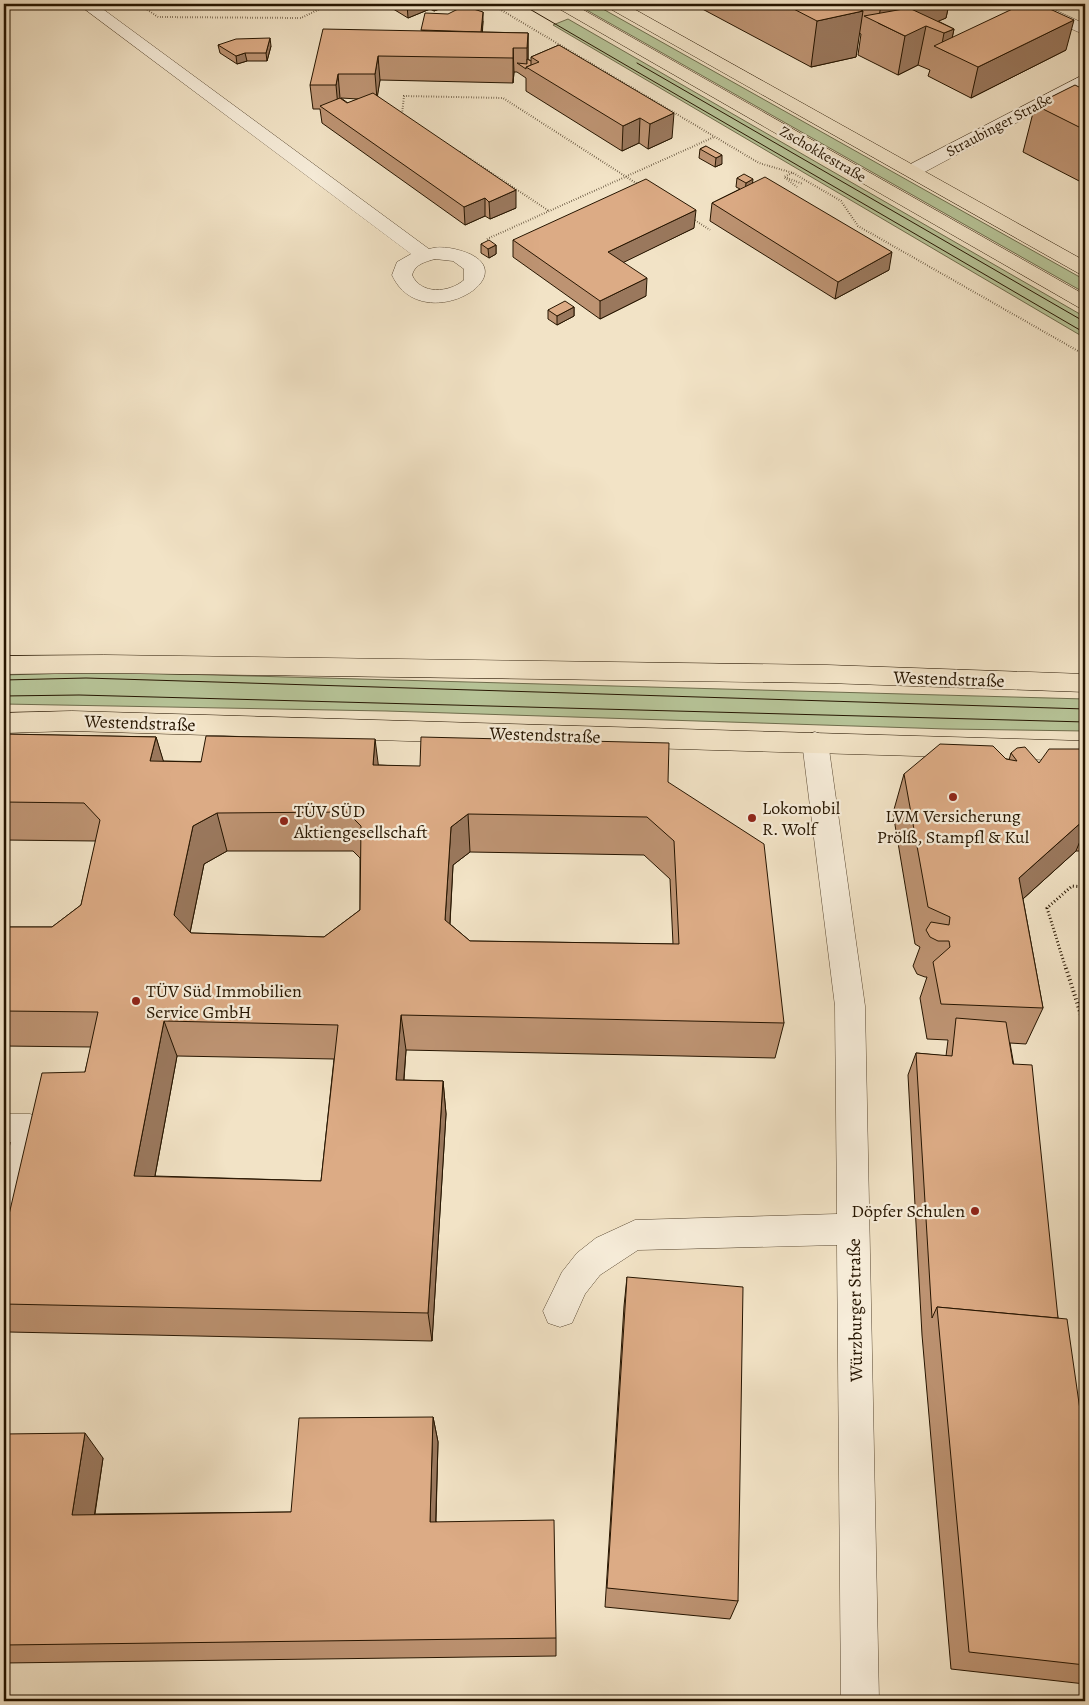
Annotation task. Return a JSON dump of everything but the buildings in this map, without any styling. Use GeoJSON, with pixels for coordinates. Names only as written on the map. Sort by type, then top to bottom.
{"type":"FeatureCollection","features":[{"type":"Feature","properties":{"kind":"main road","name":"Zschokkestraße"},"geometry":{"type":"LineString","coordinates":[[562,4],[1085,304]]}},
{"type":"Feature","properties":{"kind":"main road","name":"Zschokkestraße"},"geometry":{"type":"LineString","coordinates":[[612,4],[1085,269]]}},
{"type":"Feature","properties":{"kind":"main road","name":"Westendstraße"},"geometry":{"type":"LineString","coordinates":[[4,666],[104,664],[798,674],[1085,683]]}},
{"type":"Feature","properties":{"kind":"main road","name":"Westendstraße"},"geometry":{"type":"LineString","coordinates":[[4,723],[72,721],[1085,751]]}},
{"type":"Feature","properties":{"kind":"street"},"geometry":{"type":"LineString","coordinates":[[86,4],[425,255]]}},
{"type":"Feature","properties":{"kind":"street"},"geometry":{"type":"LineString","coordinates":[[1029,4],[1085,30]]}},
{"type":"Feature","properties":{"kind":"street","name":"Straubinger Straße"},"geometry":{"type":"LineString","coordinates":[[912,171],[1085,78]]}},
{"type":"Feature","properties":{"kind":"street"},"geometry":{"type":"LineString","coordinates":[[425,255],[455,255],[465,259],[472,266],[475,273],[473,281],[467,288],[443,296],[417,293],[407,288],[402,280],[401,273],[406,265],[425,255]]}},
{"type":"Feature","properties":{"kind":"street","name":"Würzburger Straße"},"geometry":{"type":"LineString","coordinates":[[815,742],[850,1006],[860,1701]]}},
{"type":"Feature","properties":{"kind":"street"},"geometry":{"type":"LineString","coordinates":[[4,1128],[30,1128],[4,1233]]}},
{"type":"Feature","properties":{"kind":"street"},"geometry":{"type":"LineString","coordinates":[[560,1311],[572,1283],[584,1268],[613,1246],[635,1235],[854,1229]]}},
{"type":"Feature","properties":{"kind":"path"},"geometry":{"type":"LineString","coordinates":[[139,4],[158,17],[301,18],[330,4]]}},
{"type":"Feature","properties":{"kind":"path"},"geometry":{"type":"LineString","coordinates":[[491,4],[759,163],[793,173],[841,201],[858,226],[1085,355]]}},
{"type":"Feature","properties":{"kind":"path"},"geometry":{"type":"LineString","coordinates":[[410,119],[402,114],[404,96],[503,98],[641,186]]}},
{"type":"Feature","properties":{"kind":"path"},"geometry":{"type":"LineString","coordinates":[[455,255],[714,136]]}},
{"type":"Feature","properties":{"kind":"path"},"geometry":{"type":"LineString","coordinates":[[459,152],[549,211]]}},
{"type":"Feature","properties":{"kind":"path"},"geometry":{"type":"LineString","coordinates":[[784,177],[793,173]]}},
{"type":"Feature","properties":{"kind":"path"},"geometry":{"type":"LineString","coordinates":[[784,177],[803,184]]}},
{"type":"Feature","properties":{"kind":"path"},"geometry":{"type":"LineString","coordinates":[[784,177],[797,186]]}},
{"type":"Feature","properties":{"kind":"path"},"geometry":{"type":"LineString","coordinates":[[687,216],[710,230]]}},
{"type":"Feature","properties":{"kind":"path"},"geometry":{"type":"LineString","coordinates":[[1081,1015],[1047,908],[1072,886],[1085,887]]}},
{"type":"Feature","properties":{"kind":"green space"},"geometry":{"type":"Polygon","coordinates":[[[576,4],[594,4],[1085,280],[1085,293],[576,4]]]}},
{"type":"Feature","properties":{"kind":"green space"},"geometry":{"type":"Polygon","coordinates":[[[568,19],[1085,317],[1085,338],[553,25],[568,19]]]}},
{"type":"Feature","properties":{"kind":"green space"},"geometry":{"type":"Polygon","coordinates":[[[105,672],[1085,699],[1085,731],[947,729],[386,711],[4,704],[4,675],[105,672]]]}},
{"type":"Feature","properties":{"kind":"tram line"},"geometry":{"type":"LineString","coordinates":[[521,4],[1085,333]]}},
{"type":"Feature","properties":{"kind":"tram line"},"geometry":{"type":"LineString","coordinates":[[637,63],[1085,322]]}},
{"type":"Feature","properties":{"kind":"tram line"},"geometry":{"type":"LineString","coordinates":[[4,680],[86,678],[1085,709]]}},
{"type":"Feature","properties":{"kind":"tram line"},"geometry":{"type":"LineString","coordinates":[[4,696],[79,695],[1085,722]]}},
{"type":"Feature","properties":{"kind":"place","name":"LVM Versicherung Prölß, Stampfl & Kul"},"geometry":{"type":"Point","coordinates":[953,797]}},
{"type":"Feature","properties":{"kind":"place","name":"Lokomobil R. Wolf"},"geometry":{"type":"Point","coordinates":[752,818]}},
{"type":"Feature","properties":{"kind":"place","name":"TÜV SÜD Aktiengesellschaft"},"geometry":{"type":"Point","coordinates":[284,821]}},
{"type":"Feature","properties":{"kind":"place","name":"TÜV Süd Immobilien Service GmbH"},"geometry":{"type":"Point","coordinates":[136,1001]}},
{"type":"Feature","properties":{"kind":"place","name":"Döpfer Schulen"},"geometry":{"type":"Point","coordinates":[975,1211]}}]}
